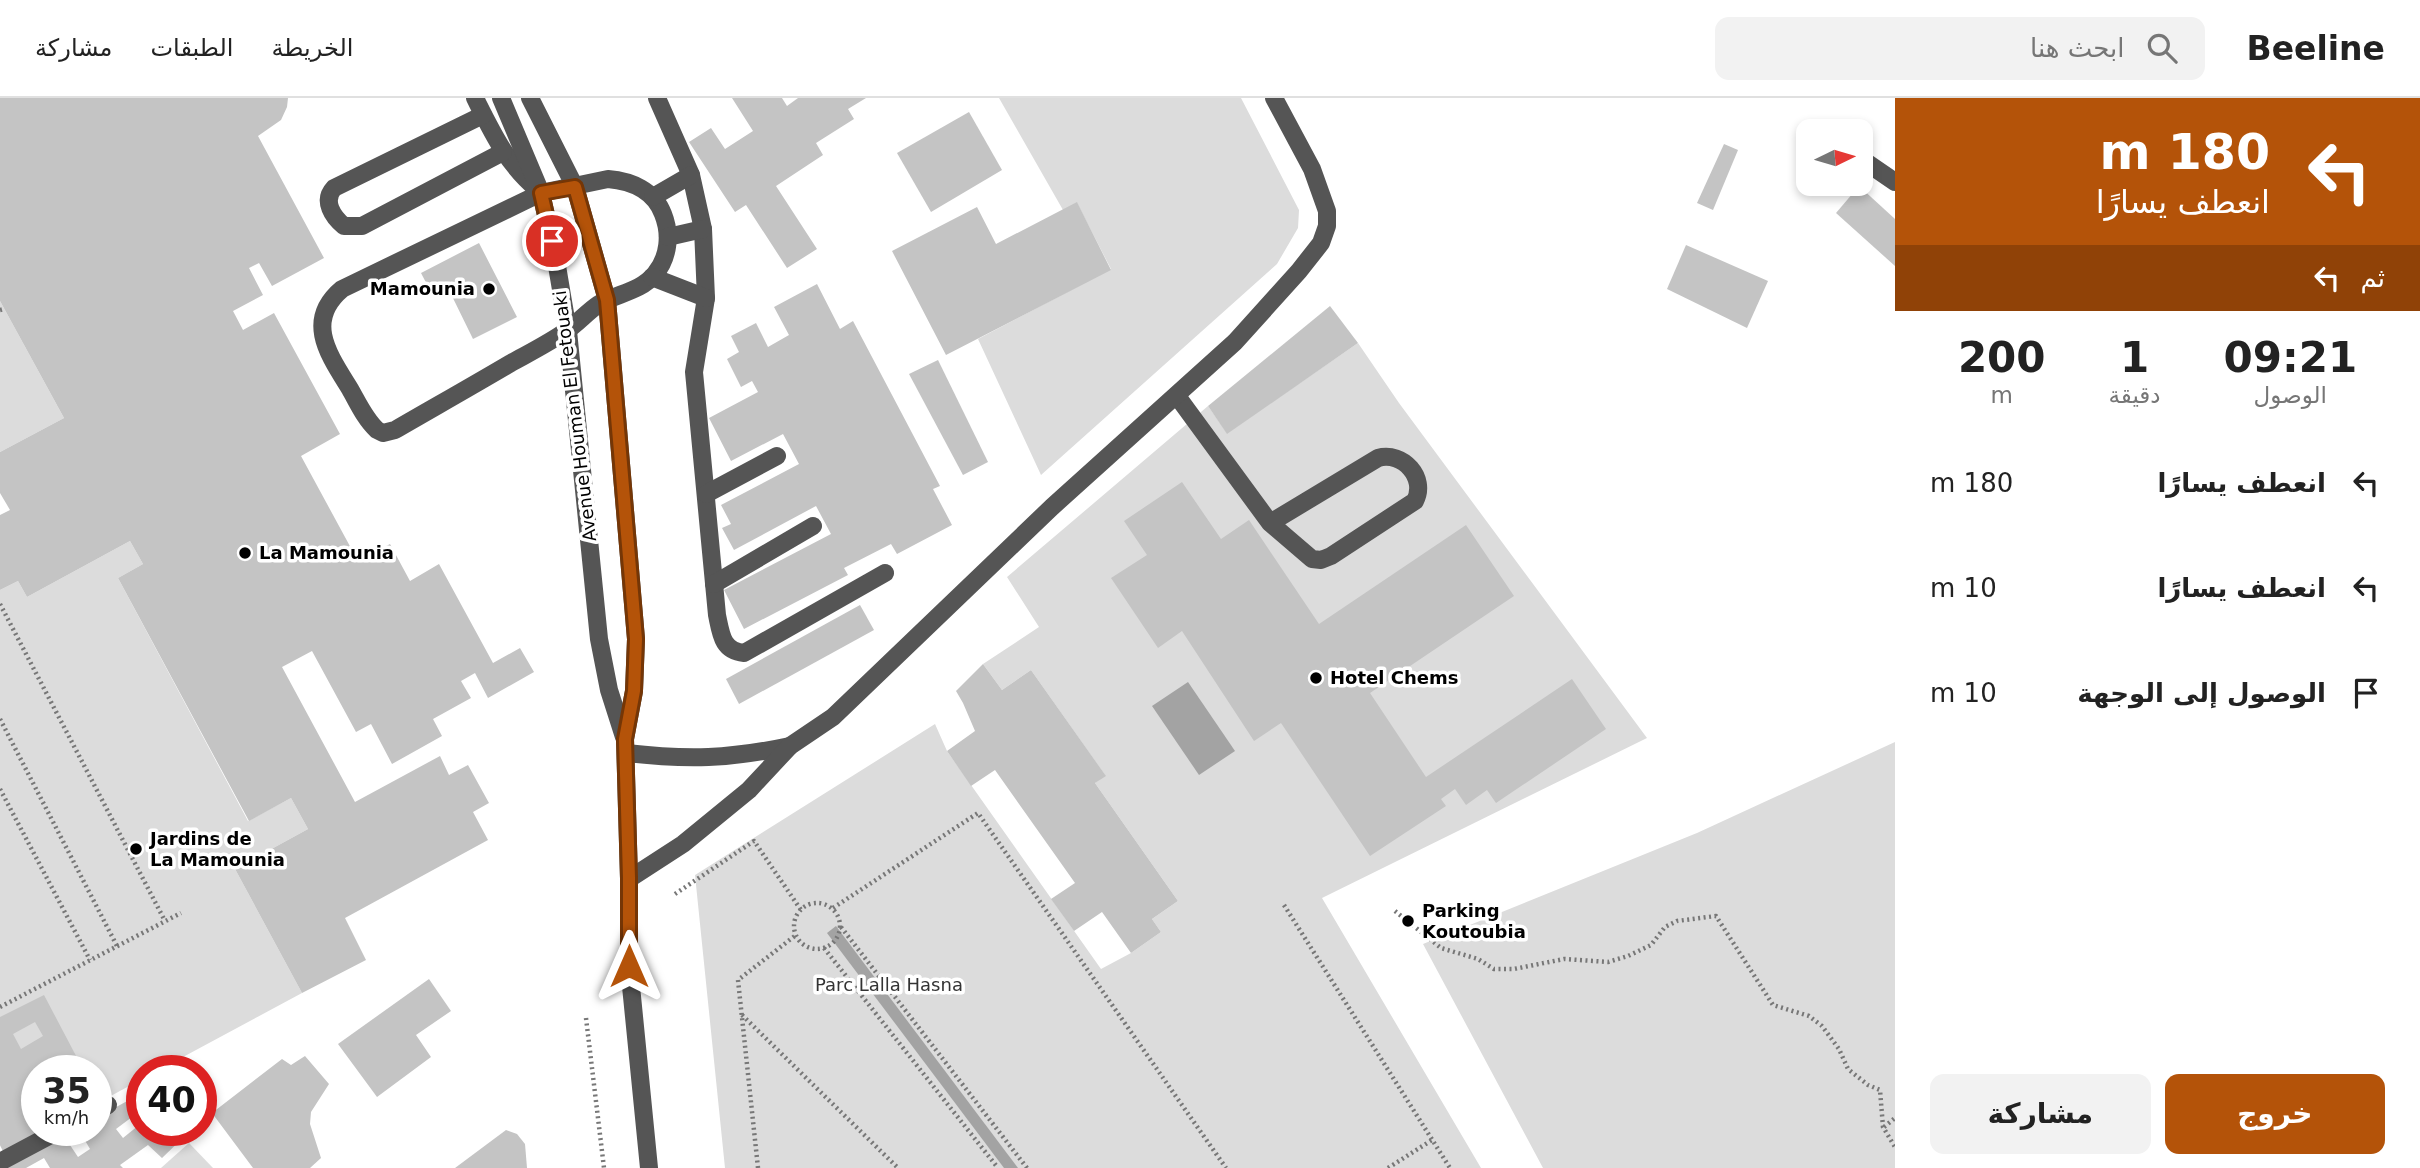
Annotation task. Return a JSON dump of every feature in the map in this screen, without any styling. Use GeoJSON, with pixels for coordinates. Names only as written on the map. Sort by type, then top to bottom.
{"type":"FeatureCollection","features":[{"type":"Feature","properties":{"kind":"street"},"geometry":{"type":"LineString","coordinates":[[475,98],[503,152],[520,175],[541,193]]}},
{"type":"Feature","properties":{"kind":"street","name":"Avenue Houman El Fetouaki"},"geometry":{"type":"LineString","coordinates":[[501,98],[541,193],[556,260],[568,331],[600,639],[609,690],[625,746]]}},
{"type":"Feature","properties":{"kind":"street","name":"Avenue Houman El Fetouaki"},"geometry":{"type":"LineString","coordinates":[[530,98],[575,187],[607,300],[636,639],[634,691],[625,746],[629,966],[649,1168]]}},
{"type":"Feature","properties":{"kind":"street"},"geometry":{"type":"LineString","coordinates":[[657,98],[691,175],[704,229],[706,298],[694,372],[716,615],[726,647],[733,652],[744,653],[885,573]]}},
{"type":"Feature","properties":{"kind":"street"},"geometry":{"type":"LineString","coordinates":[[629,878],[683,844],[749,790],[790,746],[833,717],[1052,507],[1177,396],[1254,322],[1299,271],[1321,243],[1327,211],[1316,180],[1274,98]]}},
{"type":"Feature","properties":{"kind":"street"},"geometry":{"type":"LineString","coordinates":[[483,115],[334,188],[328,198],[331,209],[344,226],[362,226],[503,152]]}},
{"type":"Feature","properties":{"kind":"street"},"geometry":{"type":"LineString","coordinates":[[1873,167],[1895,182]]}},
{"type":"Feature","properties":{"kind":"street"},"geometry":{"type":"LineString","coordinates":[[653,197],[691,175]]}},
{"type":"Feature","properties":{"kind":"street"},"geometry":{"type":"LineString","coordinates":[[608,179],[624,181],[653,197],[661,209],[668,237],[661,265],[652,277],[638,289],[607,300],[588,312],[568,331],[395,430],[383,433],[372,426],[327,351],[323,335],[329,300],[342,289],[541,193],[575,187],[608,179]]}},
{"type":"Feature","properties":{"kind":"street"},"geometry":{"type":"LineString","coordinates":[[668,237],[704,229]]}},
{"type":"Feature","properties":{"kind":"street"},"geometry":{"type":"LineString","coordinates":[[652,277],[706,298]]}},
{"type":"Feature","properties":{"kind":"street"},"geometry":{"type":"LineString","coordinates":[[1177,396],[1270,523],[1312,559],[1321,560],[1331,556],[1415,501],[1419,494],[1419,482],[1409,466],[1388,455],[1378,458],[1270,523]]}},
{"type":"Feature","properties":{"kind":"street"},"geometry":{"type":"LineString","coordinates":[[706,494],[777,456]]}},
{"type":"Feature","properties":{"kind":"street"},"geometry":{"type":"LineString","coordinates":[[714,584],[813,526]]}},
{"type":"Feature","properties":{"kind":"street"},"geometry":{"type":"LineString","coordinates":[[625,746],[710,759],[790,746]]}},
{"type":"Feature","properties":{"kind":"street"},"geometry":{"type":"LineString","coordinates":[[0,1162],[30,1146]]}},
{"type":"Feature","properties":{"kind":"path"},"geometry":{"type":"LineString","coordinates":[[0,604],[165,921]]}},
{"type":"Feature","properties":{"kind":"path"},"geometry":{"type":"LineString","coordinates":[[0,719],[117,946]]}},
{"type":"Feature","properties":{"kind":"path"},"geometry":{"type":"LineString","coordinates":[[0,789],[90,960]]}},
{"type":"Feature","properties":{"kind":"path"},"geometry":{"type":"LineString","coordinates":[[833,908],[978,813],[1226,1168]]}},
{"type":"Feature","properties":{"kind":"path"},"geometry":{"type":"LineString","coordinates":[[675,894],[754,841],[801,910]]}},
{"type":"Feature","properties":{"kind":"path"},"geometry":{"type":"LineString","coordinates":[[841,926],[832,943],[824,948],[803,944],[796,935],[796,917],[810,903],[822,903],[833,908],[839,916],[841,926],[1027,1168]]}},
{"type":"Feature","properties":{"kind":"path"},"geometry":{"type":"LineString","coordinates":[[1284,905],[1450,1168]]}},
{"type":"Feature","properties":{"kind":"path"},"geometry":{"type":"LineString","coordinates":[[1395,911],[1441,948],[1478,959],[1494,969],[1514,969],[1564,959],[1608,962],[1651,945],[1665,927],[1677,921],[1716,916],[1773,1005],[1809,1016],[1822,1026],[1839,1049],[1848,1069],[1868,1085],[1880,1090],[1883,1127],[1895,1147]]}},
{"type":"Feature","properties":{"kind":"path"},"geometry":{"type":"LineString","coordinates":[[0,1007],[181,913]]}},
{"type":"Feature","properties":{"kind":"path"},"geometry":{"type":"LineString","coordinates":[[758,1168],[738,980],[796,935]]}},
{"type":"Feature","properties":{"kind":"path"},"geometry":{"type":"LineString","coordinates":[[824,948],[998,1168]]}},
{"type":"Feature","properties":{"kind":"path"},"geometry":{"type":"LineString","coordinates":[[741,1014],[898,1168]]}},
{"type":"Feature","properties":{"kind":"path"},"geometry":{"type":"LineString","coordinates":[[586,1018],[604,1168]]}},
{"type":"Feature","properties":{"kind":"path"},"geometry":{"type":"LineString","coordinates":[[1883,1127],[1895,1118]]}},
{"type":"Feature","properties":{"kind":"path"},"geometry":{"type":"LineString","coordinates":[[1388,1168],[1432,1140]]}},
{"type":"Feature","properties":{"kind":"green space"},"geometry":{"type":"Polygon","coordinates":[[[999,98],[1241,98],[1299,210],[1298,228],[1277,264],[1041,475],[978,339],[1111,269],[1077,203],[1063,210],[999,98]]]}},
{"type":"Feature","properties":{"kind":"green space"},"geometry":{"type":"Polygon","coordinates":[[[0,301],[64,418],[0,452],[0,301]]]}},
{"type":"Feature","properties":{"kind":"green space","name":"Parc Lalla Hasna"},"geometry":{"type":"Polygon","coordinates":[[[1358,343],[1399,403],[1647,738],[1322,898],[1481,1168],[725,1168],[695,875],[935,724],[947,751],[1101,969],[1131,953],[1161,932],[1152,919],[1178,901],[1095,783],[1105,775],[1031,670],[1002,690],[983,664],[1039,627],[1007,577],[1208,406],[1227,433],[1358,343]]]}},
{"type":"Feature","properties":{"kind":"green space","name":"Jardins de La Mamounia"},"geometry":{"type":"Polygon","coordinates":[[[130,541],[143,564],[118,578],[248,821],[291,798],[308,829],[235,869],[302,993],[187,1055],[126,1055],[126,1088],[112,1095],[112,1055],[21,1055],[21,1111],[4,1153],[0,1145],[0,590],[18,581],[27,597],[130,541]]]}},
{"type":"Feature","properties":{"kind":"green space"},"geometry":{"type":"Polygon","coordinates":[[[1895,742],[1895,1168],[1543,1168],[1423,944],[1697,833],[1895,742]]]}},
{"type":"Feature","properties":{"kind":"green space"},"geometry":{"type":"Polygon","coordinates":[[[186,1146],[192,1146],[213,1168],[161,1168],[186,1146]]]}},
{"type":"Feature","properties":{"kind":"shaded area"},"geometry":{"type":"Polygon","coordinates":[[[1188,682],[1235,751],[1199,775],[1152,706],[1188,682]]]}},
{"type":"Feature","properties":{"kind":"shaded area"},"geometry":{"type":"Polygon","coordinates":[[[836,926],[1018,1168],[1004,1168],[827,933],[836,926]]]}},
{"type":"Feature","properties":{"kind":"building","name":"La Mamounia"},"geometry":{"type":"Polygon","coordinates":[[[0,98],[288,98],[281,120],[258,136],[324,258],[272,286],[259,263],[249,268],[263,295],[233,311],[243,330],[274,313],[340,434],[301,456],[358,561],[390,544],[410,581],[439,564],[493,663],[520,648],[534,672],[488,698],[475,673],[461,681],[471,698],[433,719],[442,736],[392,764],[371,724],[356,732],[312,651],[282,667],[355,802],[440,756],[449,775],[468,765],[489,803],[473,812],[488,840],[345,918],[366,960],[302,993],[235,869],[308,829],[291,798],[249,821],[118,578],[143,564],[130,541],[27,597],[18,581],[0,590],[0,515],[10,510],[0,493],[0,452],[64,418],[0,301],[0,98]]]}},
{"type":"Feature","properties":{"kind":"building"},"geometry":{"type":"Polygon","coordinates":[[[732,98],[782,98],[787,106],[798,98],[866,98],[848,109],[854,119],[816,143],[823,155],[776,186],[817,249],[787,268],[746,205],[735,212],[689,142],[711,128],[725,149],[753,131],[732,98]]]}},
{"type":"Feature","properties":{"kind":"building"},"geometry":{"type":"Polygon","coordinates":[[[969,112],[1002,170],[931,212],[897,153],[969,112]]]}},
{"type":"Feature","properties":{"kind":"building"},"geometry":{"type":"Polygon","coordinates":[[[1724,144],[1738,150],[1713,210],[1697,203],[1724,144]]]}},
{"type":"Feature","properties":{"kind":"building"},"geometry":{"type":"Polygon","coordinates":[[[1850,196],[1870,196],[1895,219],[1895,266],[1836,213],[1850,196]]]}},
{"type":"Feature","properties":{"kind":"building"},"geometry":{"type":"Polygon","coordinates":[[[1077,202],[1111,270],[946,355],[892,251],[977,207],[996,244],[1077,202]]]}},
{"type":"Feature","properties":{"kind":"building"},"geometry":{"type":"Polygon","coordinates":[[[479,243],[517,317],[473,339],[449,290],[434,298],[421,273],[479,243]]]}},
{"type":"Feature","properties":{"kind":"building"},"geometry":{"type":"Polygon","coordinates":[[[1686,245],[1768,281],[1747,328],[1667,289],[1686,245]]]}},
{"type":"Feature","properties":{"kind":"building"},"geometry":{"type":"Polygon","coordinates":[[[817,284],[840,329],[853,321],[940,486],[933,489],[952,525],[897,554],[891,544],[844,568],[848,575],[744,629],[724,590],[831,534],[816,506],[734,550],[722,528],[731,524],[721,505],[799,464],[783,434],[731,461],[709,418],[758,392],[752,381],[741,387],[727,359],[739,352],[731,336],[756,323],[768,347],[789,335],[774,307],[817,284]]]}},
{"type":"Feature","properties":{"kind":"building"},"geometry":{"type":"Polygon","coordinates":[[[1330,306],[1358,343],[1227,434],[1208,406],[1330,306]]]}},
{"type":"Feature","properties":{"kind":"building"},"geometry":{"type":"Polygon","coordinates":[[[938,360],[988,462],[963,475],[909,374],[938,360]]]}},
{"type":"Feature","properties":{"kind":"building"},"geometry":{"type":"Polygon","coordinates":[[[1182,482],[1221,539],[1249,520],[1319,624],[1466,525],[1514,596],[1370,693],[1426,777],[1572,679],[1606,729],[1496,803],[1487,790],[1466,805],[1455,789],[1441,799],[1446,806],[1370,856],[1281,723],[1254,741],[1182,631],[1158,648],[1111,578],[1147,555],[1124,521],[1182,482]]]}},
{"type":"Feature","properties":{"kind":"building"},"geometry":{"type":"Polygon","coordinates":[[[860,605],[874,630],[739,704],[726,679],[860,605]]]}},
{"type":"Feature","properties":{"kind":"building"},"geometry":{"type":"Polygon","coordinates":[[[983,664],[1002,690],[1031,670],[1106,776],[1095,783],[1178,901],[1152,919],[1161,932],[1131,953],[1102,912],[1074,931],[1051,899],[1075,883],[995,770],[971,786],[947,751],[975,731],[956,691],[983,664]]]}},
{"type":"Feature","properties":{"kind":"building"},"geometry":{"type":"Polygon","coordinates":[[[429,979],[451,1011],[416,1035],[431,1057],[377,1097],[338,1044],[429,979]]]}},
{"type":"Feature","properties":{"kind":"building"},"geometry":{"type":"Polygon","coordinates":[[[44,995],[76,1055],[21,1055],[21,1144],[4,1153],[0,1145],[0,1017],[44,995]],[[35,1022],[13,1034],[21,1049],[43,1036],[35,1022]]]}},
{"type":"Feature","properties":{"kind":"building"},"geometry":{"type":"Polygon","coordinates":[[[305,1056],[329,1084],[311,1112],[310,1124],[321,1158],[310,1168],[253,1168],[217,1120],[217,1109],[282,1059],[291,1065],[305,1056]]]}},
{"type":"Feature","properties":{"kind":"building"},"geometry":{"type":"Polygon","coordinates":[[[126,1102],[126,1122],[116,1129],[123,1138],[126,1136],[126,1146],[147,1146],[120,1165],[123,1168],[50,1168],[44,1158],[26,1168],[3,1168],[44,1146],[71,1146],[78,1157],[90,1149],[88,1146],[112,1146],[112,1109],[126,1102]]]}},
{"type":"Feature","properties":{"kind":"building"},"geometry":{"type":"Polygon","coordinates":[[[506,1130],[517,1134],[525,1144],[527,1168],[455,1168],[506,1130]]]}},
{"type":"Feature","properties":{"kind":"building"},"geometry":{"type":"Polygon","coordinates":[[[149,1146],[174,1146],[162,1158],[149,1146]]]}},
{"type":"Feature","properties":{"kind":"place","name":"Mamounia"},"geometry":{"type":"Point","coordinates":[489,289]}},
{"type":"Feature","properties":{"kind":"place","name":"La Mamounia"},"geometry":{"type":"Point","coordinates":[245,553]}},
{"type":"Feature","properties":{"kind":"place","name":"Hotel Chems"},"geometry":{"type":"Point","coordinates":[1316,678]}},
{"type":"Feature","properties":{"kind":"place","name":"Jardins de La Mamounia"},"geometry":{"type":"Point","coordinates":[136,849]}},
{"type":"Feature","properties":{"kind":"place","name":"Parking Koutoubia"},"geometry":{"type":"Point","coordinates":[1408,921]}},
{"type":"Feature","properties":{"kind":"route"},"geometry":{"type":"LineString","coordinates":[[552,241],[541,193],[575,187],[607,300],[636,639],[634,691],[625,739],[629,966]]}}]}
